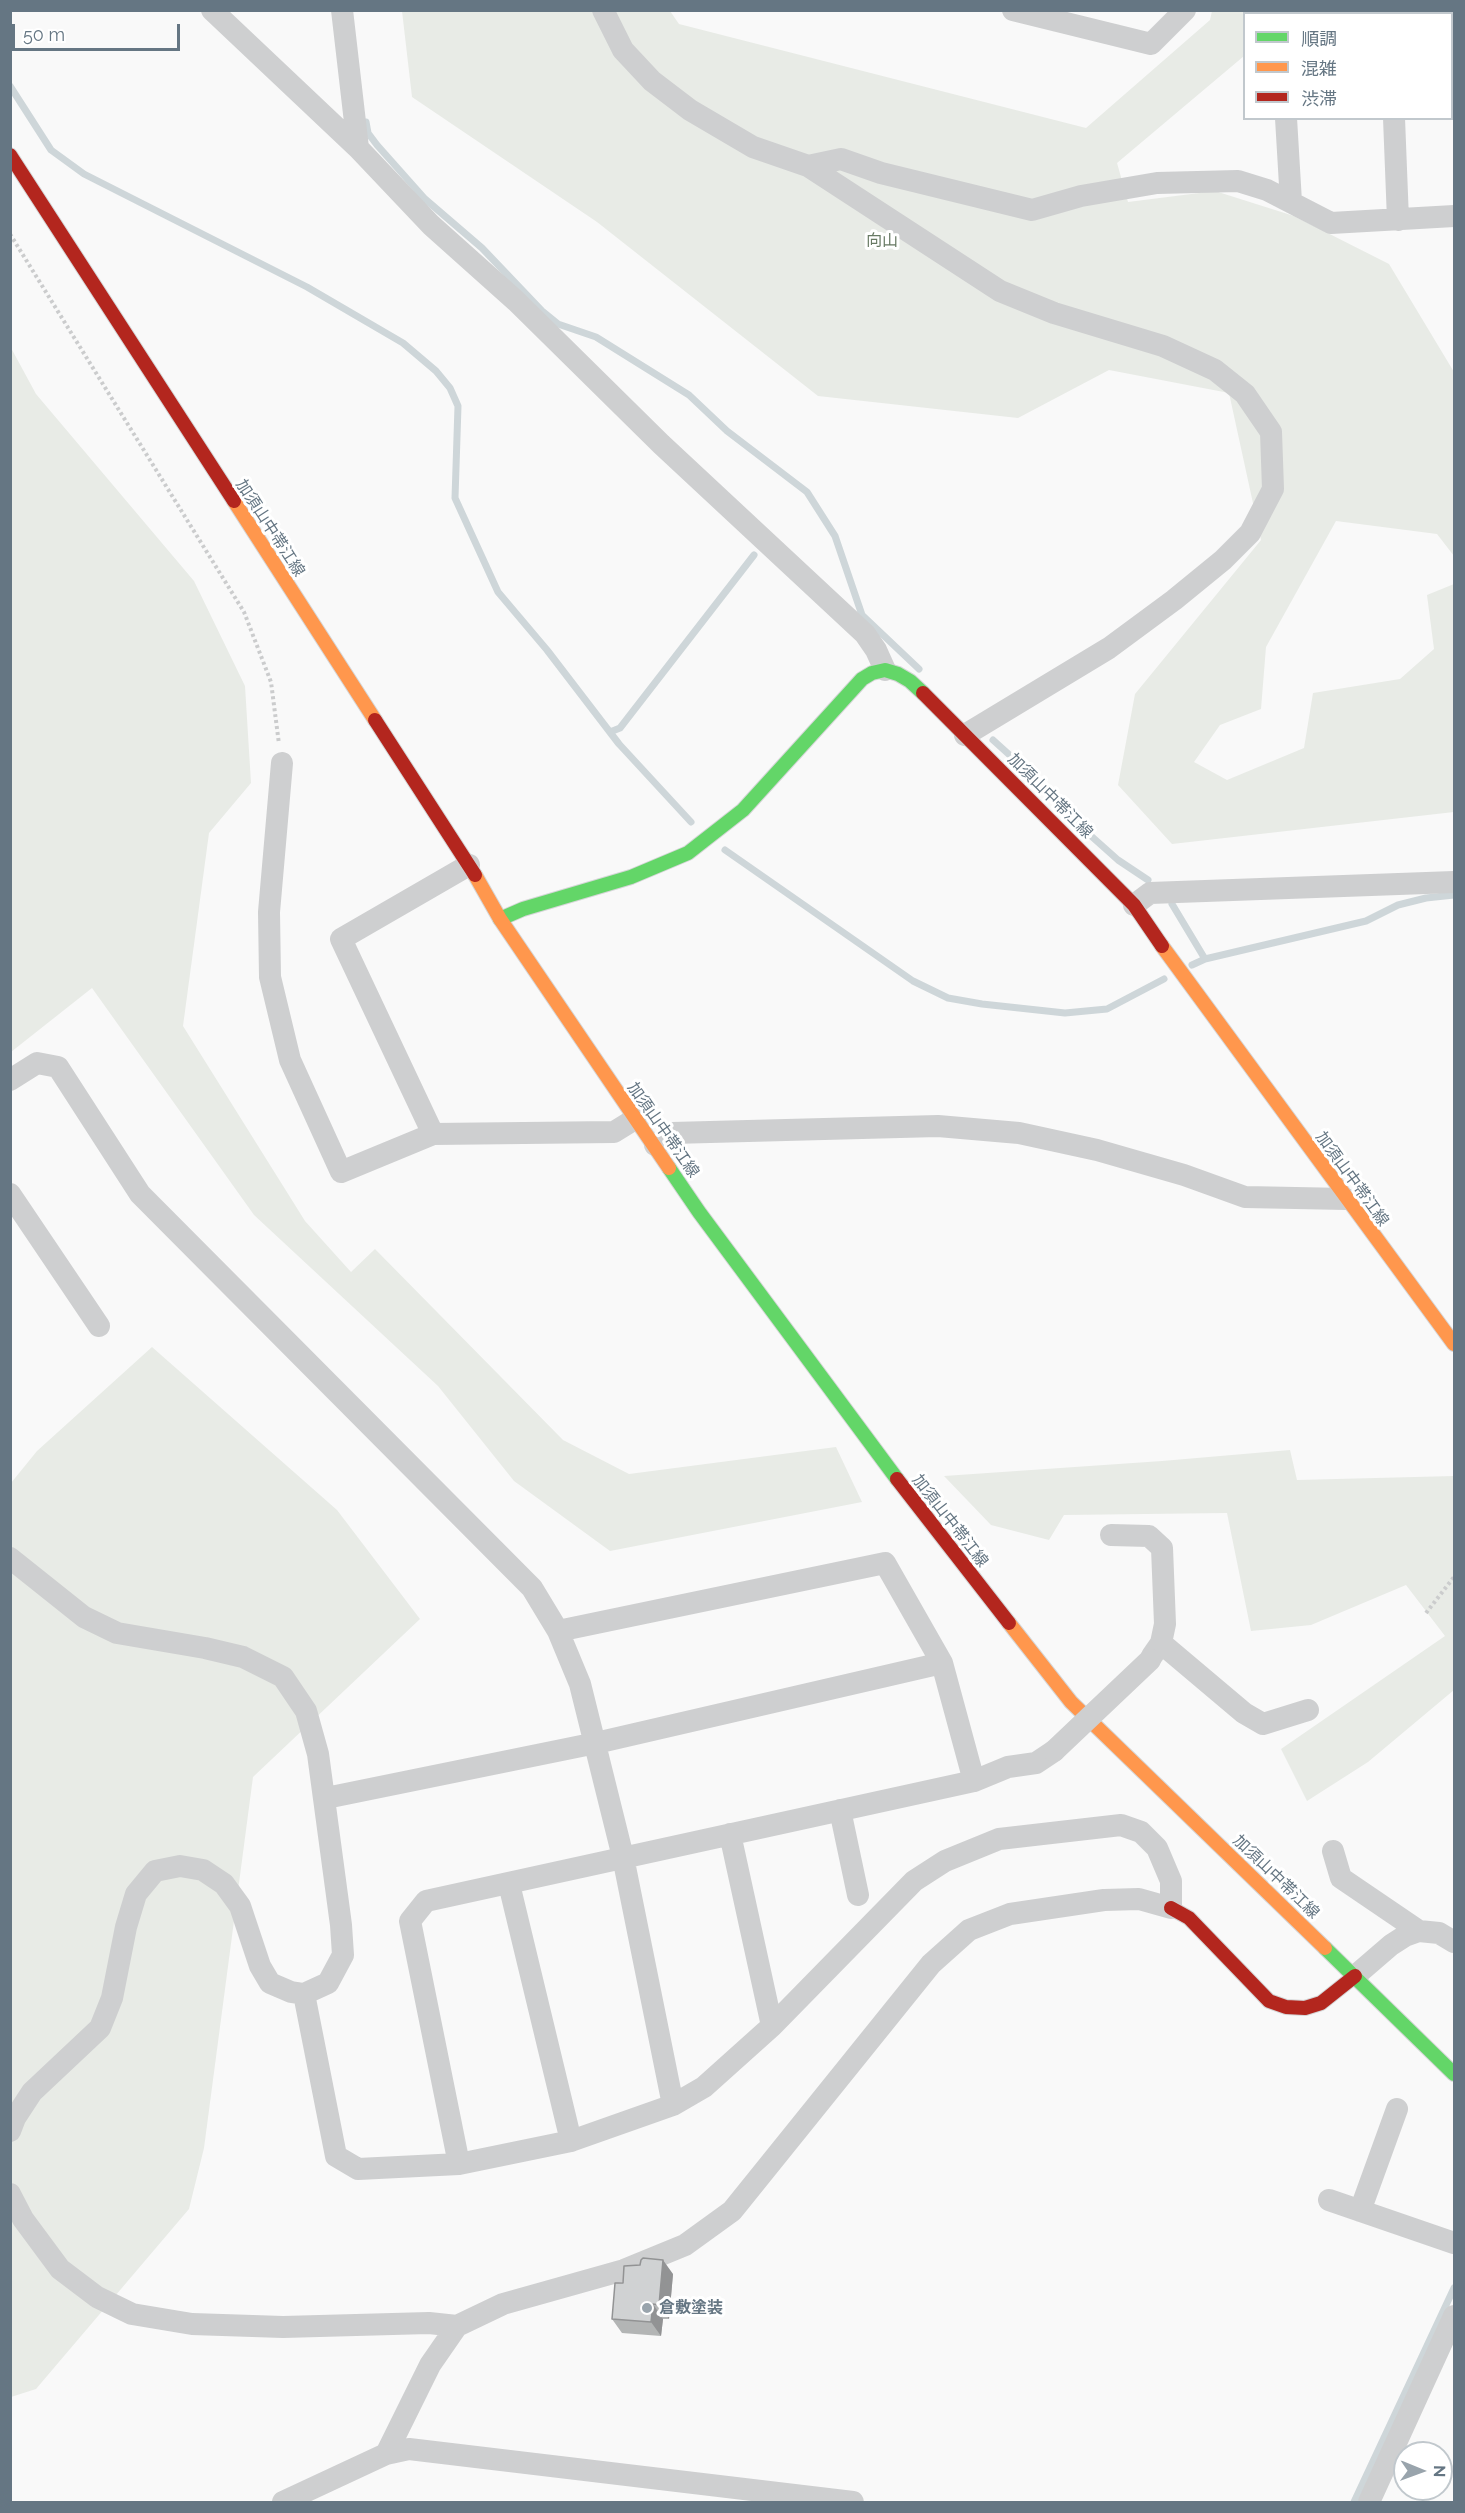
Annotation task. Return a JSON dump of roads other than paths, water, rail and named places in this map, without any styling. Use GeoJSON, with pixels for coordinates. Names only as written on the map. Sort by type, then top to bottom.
{"type":"FeatureCollection","features":[{"type":"Feature","properties":{"kind":"main road","name":"加須山中帯江線"},"geometry":{"type":"LineString","coordinates":[[10,155],[469,865],[500,920],[699,1212],[862,1434],[1071,1702],[1455,2074]]}},
{"type":"Feature","properties":{"kind":"main road","name":"加須山中帯江線"},"geometry":{"type":"LineString","coordinates":[[885,670],[910,681],[1134,905],[1346,1199],[1455,1344]]}},
{"type":"Feature","properties":{"kind":"main road"},"geometry":{"type":"LineString","coordinates":[[500,920],[523,909],[632,877],[688,853],[743,810],[862,679],[872,673],[885,670]]}},
{"type":"Feature","properties":{"kind":"main road"},"geometry":{"type":"LineString","coordinates":[[1171,1908],[1189,1918],[1269,2001],[1286,2007],[1305,2008],[1321,2003],[1355,1976]]}},
{"type":"Feature","properties":{"kind":"street"},"geometry":{"type":"LineString","coordinates":[[212,10],[358,148],[431,225],[516,301],[661,444],[865,634],[876,650],[885,670]]}},
{"type":"Feature","properties":{"kind":"street"},"geometry":{"type":"LineString","coordinates":[[342,10],[358,148]]}},
{"type":"Feature","properties":{"kind":"street"},"geometry":{"type":"LineString","coordinates":[[603,10],[623,50],[652,81],[690,110],[753,147],[808,165],[1000,291],[1054,313],[1164,346],[1215,370],[1245,394],[1271,432],[1272,489],[1251,532],[1223,560],[1109,648],[965,735]]}},
{"type":"Feature","properties":{"kind":"street"},"geometry":{"type":"LineString","coordinates":[[1013,10],[1151,44],[1185,10]]}},
{"type":"Feature","properties":{"kind":"street"},"geometry":{"type":"LineString","coordinates":[[1286,120],[1291,202]]}},
{"type":"Feature","properties":{"kind":"street"},"geometry":{"type":"LineString","coordinates":[[1394,120],[1398,220]]}},
{"type":"Feature","properties":{"kind":"street"},"geometry":{"type":"LineString","coordinates":[[808,165],[841,159],[881,173],[1032,210],[1081,196],[1157,183],[1238,181],[1291,202],[1331,223],[1455,216]]}},
{"type":"Feature","properties":{"kind":"street"},"geometry":{"type":"LineString","coordinates":[[282,763],[269,912],[270,976],[290,1060],[341,1172],[433,1134],[614,1132],[635,1119]]}},
{"type":"Feature","properties":{"kind":"street"},"geometry":{"type":"LineString","coordinates":[[433,1134],[341,939],[469,865]]}},
{"type":"Feature","properties":{"kind":"street"},"geometry":{"type":"LineString","coordinates":[[1134,905],[1150,894],[1455,882]]}},
{"type":"Feature","properties":{"kind":"street"},"geometry":{"type":"LineString","coordinates":[[10,1080],[37,1062],[58,1066],[140,1194],[532,1588],[558,1631],[580,1684],[623,1857],[673,2105]]}},
{"type":"Feature","properties":{"kind":"street"},"geometry":{"type":"LineString","coordinates":[[655,1145],[672,1133],[950,1127],[1019,1133],[1096,1150],[1184,1175],[1245,1197],[1346,1199]]}},
{"type":"Feature","properties":{"kind":"street"},"geometry":{"type":"LineString","coordinates":[[10,1194],[99,1326]]}},
{"type":"Feature","properties":{"kind":"street"},"geometry":{"type":"LineString","coordinates":[[459,2163],[410,1921],[426,1901],[974,1781],[1008,1767],[1036,1763],[1054,1751],[1155,1652],[1165,1624],[1162,1548],[1149,1536],[1111,1535]]}},
{"type":"Feature","properties":{"kind":"street"},"geometry":{"type":"LineString","coordinates":[[10,1558],[84,1617],[117,1633],[243,1657],[283,1677],[306,1711],[318,1754],[326,1798],[343,1955],[328,1983],[304,1994],[291,1992],[270,1983],[260,1966],[240,1906],[224,1884],[203,1870],[180,1866],[155,1871],[136,1894],[126,1927],[112,1998],[100,2028],[32,2092],[15,2118],[10,2131]]}},
{"type":"Feature","properties":{"kind":"street"},"geometry":{"type":"LineString","coordinates":[[558,1631],[885,1563],[942,1663],[974,1781]]}},
{"type":"Feature","properties":{"kind":"street"},"geometry":{"type":"LineString","coordinates":[[1155,1652],[1263,1724],[1308,1710]]}},
{"type":"Feature","properties":{"kind":"street"},"geometry":{"type":"LineString","coordinates":[[326,1798],[596,1743],[942,1663]]}},
{"type":"Feature","properties":{"kind":"street"},"geometry":{"type":"LineString","coordinates":[[840,1810],[858,1895]]}},
{"type":"Feature","properties":{"kind":"street"},"geometry":{"type":"LineString","coordinates":[[304,1994],[336,2156],[358,2169],[459,2163],[571,2141],[673,2105],[704,2087],[772,2026],[914,1881],[945,1861],[999,1839],[1121,1825],[1141,1832],[1157,1848],[1171,1881],[1171,1908],[1139,1899],[1104,1900],[1010,1914],[969,1930],[931,1965],[732,2211],[685,2245],[624,2270],[503,2304],[457,2326],[430,2365],[386,2454]]}},
{"type":"Feature","properties":{"kind":"street"},"geometry":{"type":"LineString","coordinates":[[730,1834],[772,2026]]}},
{"type":"Feature","properties":{"kind":"street"},"geometry":{"type":"LineString","coordinates":[[1333,1851],[1341,1878],[1419,1931]]}},
{"type":"Feature","properties":{"kind":"street"},"geometry":{"type":"LineString","coordinates":[[509,1884],[571,2141]]}},
{"type":"Feature","properties":{"kind":"street"},"geometry":{"type":"LineString","coordinates":[[1355,1976],[1391,1945],[1419,1931],[1439,1933],[1455,1942]]}},
{"type":"Feature","properties":{"kind":"street"},"geometry":{"type":"LineString","coordinates":[[1360,2211],[1397,2109]]}},
{"type":"Feature","properties":{"kind":"street"},"geometry":{"type":"LineString","coordinates":[[10,2194],[23,2218],[60,2270],[97,2297],[132,2314],[192,2324],[283,2327],[429,2323],[457,2326]]}},
{"type":"Feature","properties":{"kind":"street"},"geometry":{"type":"LineString","coordinates":[[1329,2200],[1455,2243]]}},
{"type":"Feature","properties":{"kind":"street"},"geometry":{"type":"LineString","coordinates":[[1370,2502],[1455,2316]]}},
{"type":"Feature","properties":{"kind":"street"},"geometry":{"type":"LineString","coordinates":[[283,2502],[386,2454],[409,2449],[853,2502]]}},
{"type":"Feature","properties":{"kind":"waterway"},"geometry":{"type":"LineString","coordinates":[[10,86],[51,150],[84,174],[307,287],[403,343],[436,371],[450,388],[458,406],[455,498],[498,592],[547,650],[619,744],[691,822]]}},
{"type":"Feature","properties":{"kind":"waterway"},"geometry":{"type":"LineString","coordinates":[[366,122],[368,133],[377,145],[425,199],[482,248],[542,311],[558,324],[596,337],[689,395],[727,431],[807,492],[835,536],[862,615],[919,669]]}},
{"type":"Feature","properties":{"kind":"waterway"},"geometry":{"type":"LineString","coordinates":[[610,732],[620,728],[754,555]]}},
{"type":"Feature","properties":{"kind":"waterway"},"geometry":{"type":"LineString","coordinates":[[993,740],[1056,797],[1090,835],[1118,860],[1148,880]]}},
{"type":"Feature","properties":{"kind":"waterway"},"geometry":{"type":"LineString","coordinates":[[725,850],[913,981],[948,998],[1065,1013],[1107,1009],[1164,979]]}},
{"type":"Feature","properties":{"kind":"waterway"},"geometry":{"type":"LineString","coordinates":[[1192,965],[1205,959],[1366,921],[1398,905],[1426,898],[1454,895]]}},
{"type":"Feature","properties":{"kind":"waterway"},"geometry":{"type":"LineString","coordinates":[[1172,904],[1205,959]]}},
{"type":"Feature","properties":{"kind":"waterway"},"geometry":{"type":"LineString","coordinates":[[1354,2502],[1454,2288]]}},
{"type":"Feature","properties":{"kind":"place","name":"倉敷塗装"},"geometry":{"type":"Point","coordinates":[647,2308]}},
{"type":"Feature","properties":{"kind":"park label","name":"向山"},"geometry":{"type":"Point","coordinates":[882,241]}}]}
